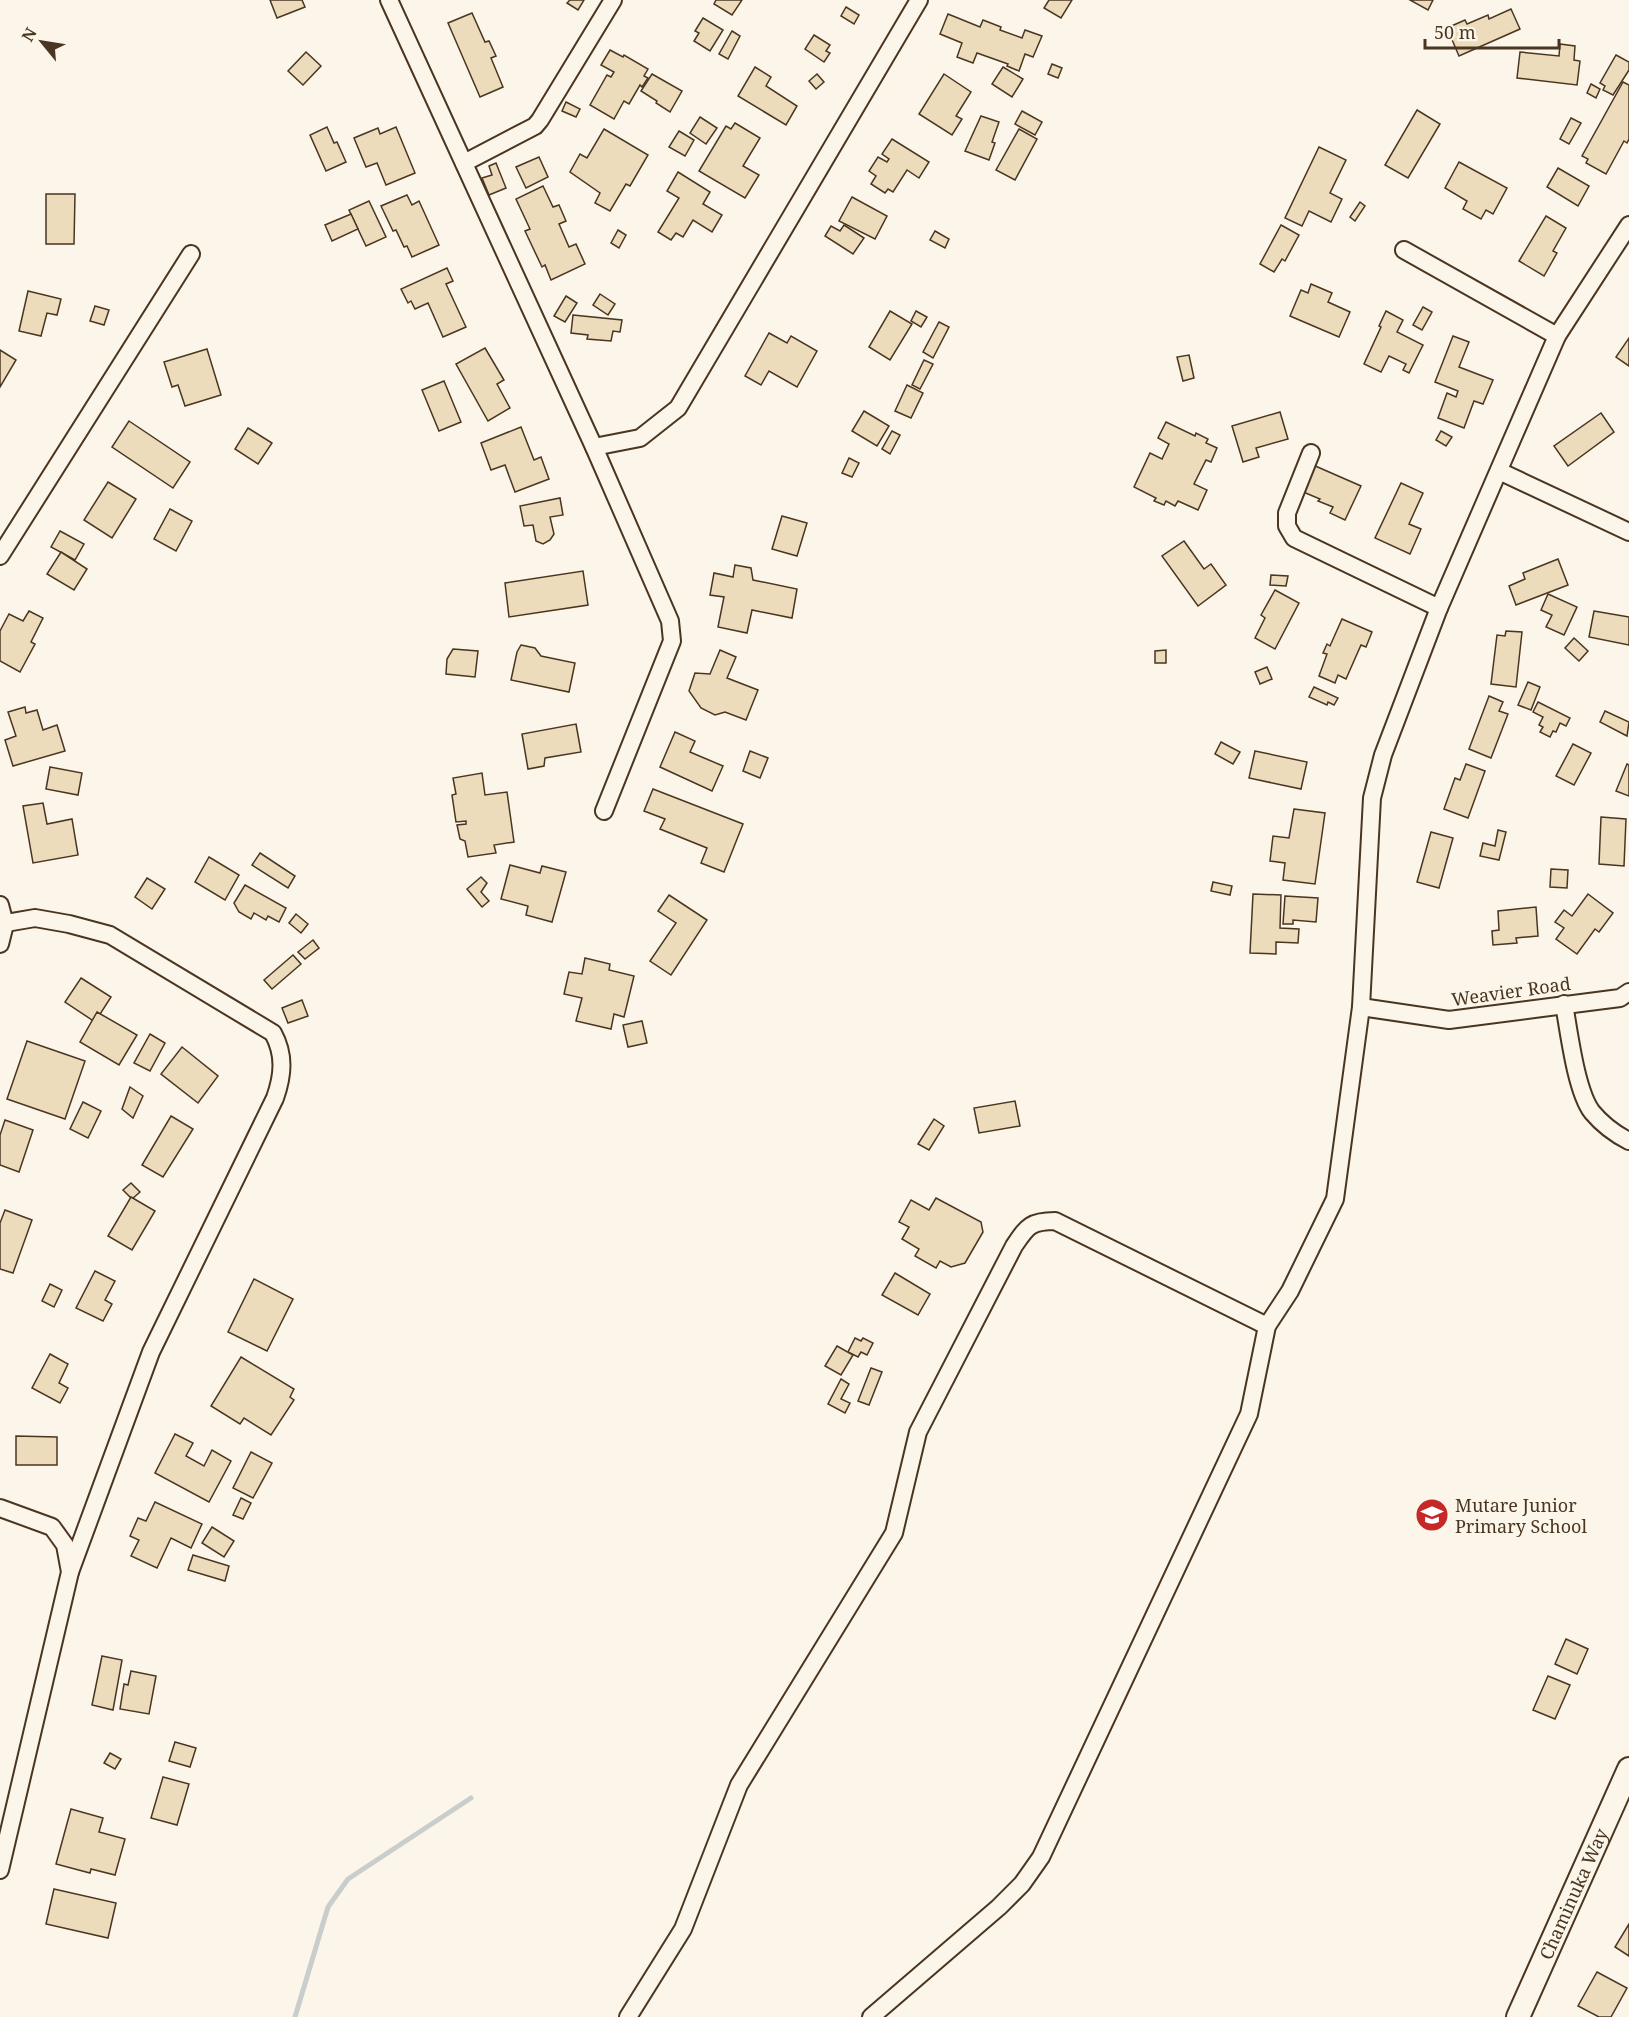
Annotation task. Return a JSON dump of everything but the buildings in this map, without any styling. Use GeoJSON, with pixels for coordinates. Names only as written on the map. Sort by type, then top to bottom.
{"type":"FeatureCollection","features":[{"type":"Feature","properties":{"kind":"street"},"geometry":{"type":"LineString","coordinates":[[389,0],[594,447],[670,621],[672,641],[604,811]]}},
{"type":"Feature","properties":{"kind":"street"},"geometry":{"type":"LineString","coordinates":[[464,164],[534,126],[540,120],[613,0]]}},
{"type":"Feature","properties":{"kind":"street"},"geometry":{"type":"LineString","coordinates":[[594,447],[640,438],[678,408],[919,0]]}},
{"type":"Feature","properties":{"kind":"street"},"geometry":{"type":"LineString","coordinates":[[871,2017],[999,1907],[1022,1884],[1041,1857],[1249,1414],[1267,1326],[1290,1291],[1335,1199],[1361,1006],[1372,798],[1383,754],[1439,608],[1557,336],[1629,225]]}},
{"type":"Feature","properties":{"kind":"street"},"geometry":{"type":"LineString","coordinates":[[1404,250],[1557,336]]}},
{"type":"Feature","properties":{"kind":"street"},"geometry":{"type":"LineString","coordinates":[[0,556],[191,254]]}},
{"type":"Feature","properties":{"kind":"street"},"geometry":{"type":"LineString","coordinates":[[1311,453],[1287,513],[1287,526],[1294,538],[1439,608]]}},
{"type":"Feature","properties":{"kind":"street"},"geometry":{"type":"LineString","coordinates":[[1499,471],[1629,532]]}},
{"type":"Feature","properties":{"kind":"street"},"geometry":{"type":"LineString","coordinates":[[0,905],[2,924],[0,944]]}},
{"type":"Feature","properties":{"kind":"street"},"geometry":{"type":"LineString","coordinates":[[0,1870],[70,1572],[151,1352],[274,1098],[281,1078],[282,1054],[273,1033],[110,935],[34,918],[2,924]]}},
{"type":"Feature","properties":{"kind":"street","name":"Weavier Road"},"geometry":{"type":"LineString","coordinates":[[1361,1006],[1449,1020],[1620,998],[1629,992]]}},
{"type":"Feature","properties":{"kind":"street"},"geometry":{"type":"LineString","coordinates":[[1563,1004],[1577,1076],[1591,1111],[1615,1134],[1629,1141]]}},
{"type":"Feature","properties":{"kind":"street"},"geometry":{"type":"LineString","coordinates":[[628,2017],[683,1929],[739,1785],[894,1533],[918,1432],[1014,1246],[1027,1227],[1040,1221],[1055,1221],[1267,1326]]}},
{"type":"Feature","properties":{"kind":"street"},"geometry":{"type":"LineString","coordinates":[[0,1508],[52,1527],[65,1545],[70,1572]]}},
{"type":"Feature","properties":{"kind":"street","name":"Chaminuka Way"},"geometry":{"type":"LineString","coordinates":[[1518,2017],[1629,1769]]}},
{"type":"Feature","properties":{"kind":"waterway"},"geometry":{"type":"LineString","coordinates":[[295,2017],[328,1907],[348,1879],[471,1798]]}},
{"type":"Feature","properties":{"kind":"place","name":"Mutare Junior Primary School"},"geometry":{"type":"Point","coordinates":[1432,1515]}}]}
